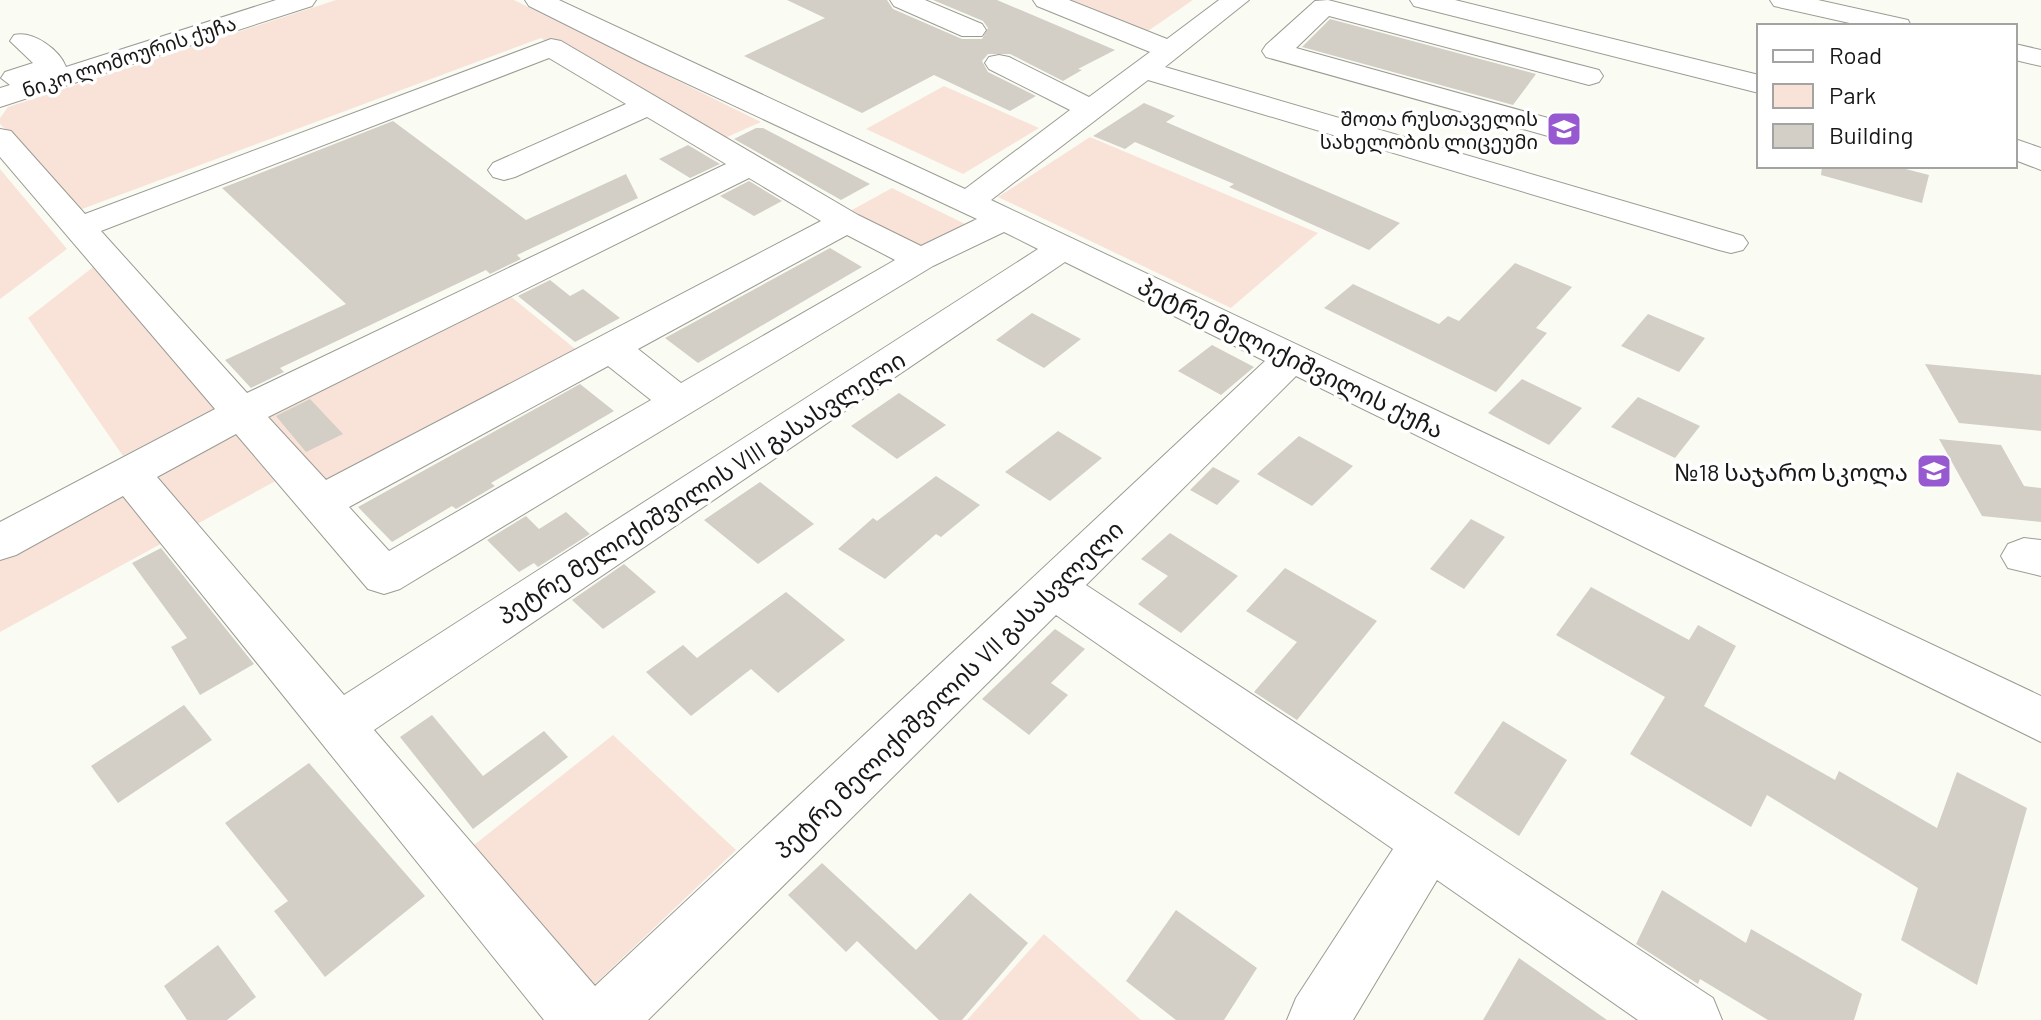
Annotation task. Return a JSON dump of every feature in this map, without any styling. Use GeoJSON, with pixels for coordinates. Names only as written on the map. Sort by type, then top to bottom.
{"type":"FeatureCollection","features":[{"type":"Feature","properties":{"kind":"street","name":"ნიკო ლომოურის ქუჩა"},"geometry":{"type":"LineString","coordinates":[[12,87],[267,5],[303,0]]}},
{"type":"Feature","properties":{"kind":"street","name":"პეტრე მელიქიშვილის ქუჩა"},"geometry":{"type":"LineString","coordinates":[[538,0],[653,57],[1064,247],[2041,720]]}},
{"type":"Feature","properties":{"kind":"street"},"geometry":{"type":"LineString","coordinates":[[903,0],[972,30]]}},
{"type":"Feature","properties":{"kind":"street"},"geometry":{"type":"LineString","coordinates":[[1046,0],[1170,50]]}},
{"type":"Feature","properties":{"kind":"street"},"geometry":{"type":"LineString","coordinates":[[968,202],[1236,0]]}},
{"type":"Feature","properties":{"kind":"street"},"geometry":{"type":"LineString","coordinates":[[1423,0],[1757,83]]}},
{"type":"Feature","properties":{"kind":"street"},"geometry":{"type":"LineString","coordinates":[[1783,0],[1889,24]]}},
{"type":"Feature","properties":{"kind":"street"},"geometry":{"type":"LineString","coordinates":[[1589,76],[1324,7],[1276,51],[1540,153],[1589,76],[1608,46]]}},
{"type":"Feature","properties":{"kind":"street"},"geometry":{"type":"LineString","coordinates":[[12,87],[53,66],[24,41]]}},
{"type":"Feature","properties":{"kind":"street"},"geometry":{"type":"LineString","coordinates":[[79,228],[551,47],[846,222],[921,259]]}},
{"type":"Feature","properties":{"kind":"street"},"geometry":{"type":"LineString","coordinates":[[2017,52],[2041,58]]}},
{"type":"Feature","properties":{"kind":"street"},"geometry":{"type":"LineString","coordinates":[[999,63],[1091,109]]}},
{"type":"Feature","properties":{"kind":"street"},"geometry":{"type":"LineString","coordinates":[[1144,70],[1731,243]]}},
{"type":"Feature","properties":{"kind":"street"},"geometry":{"type":"LineString","coordinates":[[504,170],[649,105]]}},
{"type":"Feature","properties":{"kind":"street"},"geometry":{"type":"LineString","coordinates":[[0,138],[384,576],[921,259],[1004,219]]}},
{"type":"Feature","properties":{"kind":"street"},"geometry":{"type":"LineString","coordinates":[[0,543],[241,413],[750,165]]}},
{"type":"Feature","properties":{"kind":"street"},"geometry":{"type":"LineString","coordinates":[[320,503],[846,222]]}},
{"type":"Feature","properties":{"kind":"street","name":"პეტრე მელიქიშვილის VIII გასასვლელი"},"geometry":{"type":"LineString","coordinates":[[338,726],[1064,247]]}},
{"type":"Feature","properties":{"kind":"street"},"geometry":{"type":"LineString","coordinates":[[611,348],[679,402]]}},
{"type":"Feature","properties":{"kind":"street","name":"პეტრე მელიქიშვილის VII გასასვლელი"},"geometry":{"type":"LineString","coordinates":[[604,1020],[1292,358]]}},
{"type":"Feature","properties":{"kind":"street"},"geometry":{"type":"LineString","coordinates":[[129,474],[583,1020]]}},
{"type":"Feature","properties":{"kind":"street"},"geometry":{"type":"LineString","coordinates":[[1053,588],[1691,1020]]}},
{"type":"Feature","properties":{"kind":"street"},"geometry":{"type":"LineString","coordinates":[[1318,1020],[1429,843]]}},
{"type":"Feature","properties":{"kind":"green space"},"geometry":{"type":"Polygon","coordinates":[[[336,0],[514,0],[761,122],[718,141],[541,38],[82,209],[0,124],[0,118],[8,107],[336,0]]]}},
{"type":"Feature","properties":{"kind":"green space"},"geometry":{"type":"Polygon","coordinates":[[[1071,0],[1193,0],[1148,31],[1071,0]]]}},
{"type":"Feature","properties":{"kind":"green space"},"geometry":{"type":"Polygon","coordinates":[[[944,86],[1039,128],[963,174],[866,129],[944,86]]]}},
{"type":"Feature","properties":{"kind":"green space"},"geometry":{"type":"Polygon","coordinates":[[[1090,137],[1318,233],[1231,308],[998,197],[1090,137]]]}},
{"type":"Feature","properties":{"kind":"green space"},"geometry":{"type":"Polygon","coordinates":[[[0,169],[67,249],[0,299],[0,169]]]}},
{"type":"Feature","properties":{"kind":"green space"},"geometry":{"type":"Polygon","coordinates":[[[892,188],[965,224],[914,253],[841,216],[892,188]]]}},
{"type":"Feature","properties":{"kind":"green space"},"geometry":{"type":"Polygon","coordinates":[[[97,264],[218,406],[123,456],[28,318],[97,264]]]}},
{"type":"Feature","properties":{"kind":"green space"},"geometry":{"type":"Polygon","coordinates":[[[504,291],[579,352],[328,487],[260,411],[504,291]]]}},
{"type":"Feature","properties":{"kind":"green space"},"geometry":{"type":"Polygon","coordinates":[[[234,430],[281,478],[0,632],[0,551],[234,430]]]}},
{"type":"Feature","properties":{"kind":"green space"},"geometry":{"type":"Polygon","coordinates":[[[613,735],[736,850],[594,985],[474,845],[613,735]]]}},
{"type":"Feature","properties":{"kind":"green space"},"geometry":{"type":"Polygon","coordinates":[[[1044,934],[1141,1020],[967,1020],[1044,934]]]}},
{"type":"Feature","properties":{"kind":"building"},"geometry":{"type":"Polygon","coordinates":[[[787,0],[887,0],[893,9],[962,39],[982,39],[988,28],[983,21],[933,0],[997,0],[1115,50],[1078,69],[1082,70],[1063,81],[1010,54],[988,54],[982,61],[988,72],[1036,96],[1010,111],[934,75],[862,113],[744,56],[825,18],[787,0]]]}},
{"type":"Feature","properties":{"kind":"building"},"geometry":{"type":"Polygon","coordinates":[[[1330,19],[1536,74],[1513,105],[1302,47],[1330,19]]]}},
{"type":"Feature","properties":{"kind":"building"},"geometry":{"type":"Polygon","coordinates":[[[1144,103],[1175,116],[1166,122],[1400,223],[1369,250],[1229,187],[1234,184],[1135,142],[1125,149],[1093,136],[1144,103]]]}},
{"type":"Feature","properties":{"kind":"building"},"geometry":{"type":"Polygon","coordinates":[[[393,121],[526,220],[626,174],[638,198],[517,255],[521,259],[490,274],[486,270],[280,368],[284,372],[251,388],[225,360],[346,304],[222,188],[393,121]]]}},
{"type":"Feature","properties":{"kind":"building"},"geometry":{"type":"Polygon","coordinates":[[[756,128],[763,128],[870,184],[841,200],[734,139],[756,128]]]}},
{"type":"Feature","properties":{"kind":"building"},"geometry":{"type":"Polygon","coordinates":[[[688,145],[720,164],[690,178],[659,159],[688,145]]]}},
{"type":"Feature","properties":{"kind":"building"},"geometry":{"type":"Polygon","coordinates":[[[1822,168],[1902,168],[1929,175],[1922,203],[1821,175],[1822,168]]]}},
{"type":"Feature","properties":{"kind":"building"},"geometry":{"type":"Polygon","coordinates":[[[749,181],[782,201],[754,216],[720,196],[749,181]]]}},
{"type":"Feature","properties":{"kind":"building"},"geometry":{"type":"Polygon","coordinates":[[[830,248],[862,267],[698,363],[665,338],[830,248]]]}},
{"type":"Feature","properties":{"kind":"building"},"geometry":{"type":"Polygon","coordinates":[[[1515,263],[1572,287],[1536,328],[1547,333],[1496,392],[1324,308],[1353,284],[1439,324],[1448,316],[1459,321],[1515,263]]]}},
{"type":"Feature","properties":{"kind":"building"},"geometry":{"type":"Polygon","coordinates":[[[550,280],[570,296],[583,289],[620,318],[575,342],[518,296],[550,280]]]}},
{"type":"Feature","properties":{"kind":"building"},"geometry":{"type":"Polygon","coordinates":[[[1032,313],[1081,339],[1044,368],[996,340],[1032,313]]]}},
{"type":"Feature","properties":{"kind":"building"},"geometry":{"type":"Polygon","coordinates":[[[1648,314],[1705,338],[1679,372],[1621,346],[1648,314]]]}},
{"type":"Feature","properties":{"kind":"building"},"geometry":{"type":"Polygon","coordinates":[[[1212,345],[1254,367],[1221,395],[1178,371],[1212,345]]]}},
{"type":"Feature","properties":{"kind":"building"},"geometry":{"type":"Polygon","coordinates":[[[1925,364],[2041,375],[2041,431],[1959,423],[1925,364]]]}},
{"type":"Feature","properties":{"kind":"building"},"geometry":{"type":"Polygon","coordinates":[[[1522,379],[1582,408],[1549,445],[1488,413],[1522,379]]]}},
{"type":"Feature","properties":{"kind":"building"},"geometry":{"type":"Polygon","coordinates":[[[580,384],[614,411],[491,483],[495,486],[456,509],[452,506],[392,542],[358,507],[580,384]]]}},
{"type":"Feature","properties":{"kind":"building"},"geometry":{"type":"Polygon","coordinates":[[[899,393],[946,425],[897,459],[851,426],[899,393]]]}},
{"type":"Feature","properties":{"kind":"building"},"geometry":{"type":"Polygon","coordinates":[[[1638,397],[1700,426],[1675,458],[1611,427],[1638,397]]]}},
{"type":"Feature","properties":{"kind":"building"},"geometry":{"type":"Polygon","coordinates":[[[310,399],[343,434],[306,452],[276,416],[310,399]]]}},
{"type":"Feature","properties":{"kind":"building"},"geometry":{"type":"Polygon","coordinates":[[[1058,431],[1102,458],[1050,501],[1005,472],[1058,431]]]}},
{"type":"Feature","properties":{"kind":"building"},"geometry":{"type":"Polygon","coordinates":[[[1299,436],[1353,466],[1312,506],[1257,474],[1299,436]]]}},
{"type":"Feature","properties":{"kind":"building"},"geometry":{"type":"Polygon","coordinates":[[[1939,439],[2001,445],[2024,486],[2041,488],[2041,522],[1982,516],[1939,439]]]}},
{"type":"Feature","properties":{"kind":"building"},"geometry":{"type":"Polygon","coordinates":[[[1213,467],[1240,481],[1217,505],[1190,490],[1213,467]]]}},
{"type":"Feature","properties":{"kind":"building"},"geometry":{"type":"Polygon","coordinates":[[[936,476],[980,505],[941,537],[936,534],[885,579],[838,549],[873,518],[877,521],[936,476]]]}},
{"type":"Feature","properties":{"kind":"building"},"geometry":{"type":"Polygon","coordinates":[[[760,482],[814,524],[758,564],[704,520],[760,482]]]}},
{"type":"Feature","properties":{"kind":"building"},"geometry":{"type":"Polygon","coordinates":[[[566,512],[590,534],[538,567],[534,563],[519,572],[487,540],[526,516],[539,529],[566,512]]]}},
{"type":"Feature","properties":{"kind":"building"},"geometry":{"type":"Polygon","coordinates":[[[1471,519],[1505,537],[1464,589],[1430,569],[1471,519]]]}},
{"type":"Feature","properties":{"kind":"building"},"geometry":{"type":"Polygon","coordinates":[[[1170,533],[1238,576],[1181,633],[1138,604],[1168,576],[1141,559],[1170,533]]]}},
{"type":"Feature","properties":{"kind":"building"},"geometry":{"type":"Polygon","coordinates":[[[161,548],[254,664],[200,695],[171,647],[187,638],[132,563],[161,548]]]}},
{"type":"Feature","properties":{"kind":"building"},"geometry":{"type":"Polygon","coordinates":[[[624,564],[656,592],[603,629],[572,600],[624,564]]]}},
{"type":"Feature","properties":{"kind":"building"},"geometry":{"type":"Polygon","coordinates":[[[1285,568],[1377,621],[1297,720],[1254,692],[1297,642],[1246,611],[1285,568]]]}},
{"type":"Feature","properties":{"kind":"building"},"geometry":{"type":"Polygon","coordinates":[[[1591,587],[1689,640],[1698,625],[1736,646],[1704,706],[1835,780],[1839,771],[1937,828],[1957,772],[2027,808],[1977,985],[1901,940],[1918,888],[1767,795],[1751,827],[1630,754],[1665,697],[1556,635],[1591,587]]]}},
{"type":"Feature","properties":{"kind":"building"},"geometry":{"type":"Polygon","coordinates":[[[786,592],[845,640],[778,693],[751,669],[691,716],[646,672],[683,645],[697,658],[786,592]]]}},
{"type":"Feature","properties":{"kind":"building"},"geometry":{"type":"Polygon","coordinates":[[[1055,629],[1085,649],[1051,683],[1068,695],[1029,735],[982,699],[1055,629]]]}},
{"type":"Feature","properties":{"kind":"building"},"geometry":{"type":"Polygon","coordinates":[[[184,705],[212,740],[118,803],[91,766],[184,705]]]}},
{"type":"Feature","properties":{"kind":"building"},"geometry":{"type":"Polygon","coordinates":[[[432,715],[483,776],[544,731],[568,757],[473,829],[400,737],[432,715]]]}},
{"type":"Feature","properties":{"kind":"building"},"geometry":{"type":"Polygon","coordinates":[[[1503,721],[1567,760],[1519,836],[1454,793],[1503,721]]]}},
{"type":"Feature","properties":{"kind":"building"},"geometry":{"type":"Polygon","coordinates":[[[309,763],[425,896],[325,977],[274,911],[288,901],[225,823],[309,763]]]}},
{"type":"Feature","properties":{"kind":"building"},"geometry":{"type":"Polygon","coordinates":[[[822,863],[916,950],[970,893],[1028,943],[962,1020],[939,1020],[857,941],[846,952],[788,895],[822,863]]]}},
{"type":"Feature","properties":{"kind":"building"},"geometry":{"type":"Polygon","coordinates":[[[1662,890],[1746,943],[1751,929],[1862,994],[1854,1020],[1768,1020],[1700,979],[1698,984],[1636,944],[1662,890]]]}},
{"type":"Feature","properties":{"kind":"building"},"geometry":{"type":"Polygon","coordinates":[[[1176,910],[1257,968],[1224,1020],[1176,1020],[1126,981],[1176,910]]]}},
{"type":"Feature","properties":{"kind":"building"},"geometry":{"type":"Polygon","coordinates":[[[218,945],[256,997],[227,1020],[187,1020],[164,986],[218,945]]]}},
{"type":"Feature","properties":{"kind":"building"},"geometry":{"type":"Polygon","coordinates":[[[1519,958],[1607,1020],[1483,1020],[1519,958]]]}},
{"type":"Feature","properties":{"kind":"place","name":"შოთა რუსთაველის სახელობის ლიცეუმი"},"geometry":{"type":"Point","coordinates":[1564,129]}},
{"type":"Feature","properties":{"kind":"place","name":"№18 საჯარო სკოლა"},"geometry":{"type":"Point","coordinates":[1934,471]}}]}
